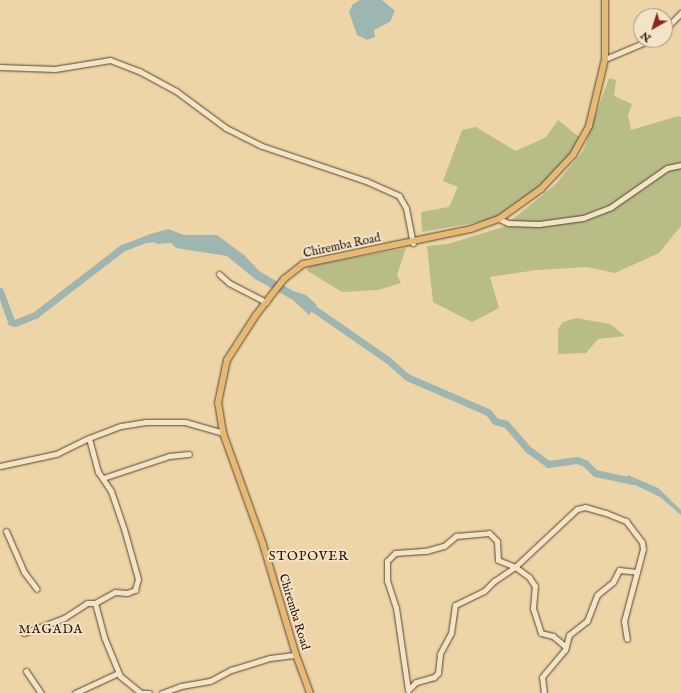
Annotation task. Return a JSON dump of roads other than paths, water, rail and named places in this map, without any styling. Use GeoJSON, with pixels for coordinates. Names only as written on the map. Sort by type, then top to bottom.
{"type":"FeatureCollection","features":[{"type":"Feature","properties":{"kind":"main road","name":"Chiremba Road"},"geometry":{"type":"LineString","coordinates":[[310,693],[296,654],[262,544],[223,433],[218,403],[224,368],[239,339],[266,302],[283,281],[308,262],[412,243],[471,229],[499,219],[541,189],[573,155],[589,126],[605,59],[605,0]]}},
{"type":"Feature","properties":{"kind":"street"},"geometry":{"type":"LineString","coordinates":[[673,21],[681,13]]}},
{"type":"Feature","properties":{"kind":"street"},"geometry":{"type":"LineString","coordinates":[[605,59],[633,47]]}},
{"type":"Feature","properties":{"kind":"street"},"geometry":{"type":"LineString","coordinates":[[0,67],[66,69],[110,60],[139,71],[176,91],[226,128],[262,146],[366,181],[400,196],[406,208],[412,243]]}},
{"type":"Feature","properties":{"kind":"street"},"geometry":{"type":"LineString","coordinates":[[499,219],[508,223],[539,224],[583,218],[611,207],[667,168],[681,165]]}},
{"type":"Feature","properties":{"kind":"street"},"geometry":{"type":"LineString","coordinates":[[219,274],[229,283],[266,302]]}},
{"type":"Feature","properties":{"kind":"street"},"geometry":{"type":"LineString","coordinates":[[0,466],[56,454],[89,438],[121,426],[164,421],[185,422],[223,433]]}},
{"type":"Feature","properties":{"kind":"street"},"geometry":{"type":"LineString","coordinates":[[24,633],[64,618],[86,604],[94,603],[115,592],[127,593],[136,590],[138,579],[118,506],[103,478],[98,472],[89,438]]}},
{"type":"Feature","properties":{"kind":"street"},"geometry":{"type":"LineString","coordinates":[[103,478],[169,456],[189,454]]}},
{"type":"Feature","properties":{"kind":"street"},"geometry":{"type":"LineString","coordinates":[[566,647],[553,636],[541,633],[533,608],[535,586],[529,577],[515,568],[498,560],[497,541],[489,533],[456,536],[444,546],[426,551],[395,553],[387,561],[387,581],[396,608],[408,690],[416,682],[438,673],[440,654],[451,634],[455,605],[484,591],[494,580],[515,568],[577,509],[585,507],[626,521],[642,542],[643,549],[624,621],[627,639]]}},
{"type":"Feature","properties":{"kind":"street"},"geometry":{"type":"LineString","coordinates":[[6,531],[24,572],[37,589]]}},
{"type":"Feature","properties":{"kind":"street"},"geometry":{"type":"LineString","coordinates":[[544,693],[542,677],[566,647],[570,635],[587,621],[597,595],[613,582],[619,570],[636,572]]}},
{"type":"Feature","properties":{"kind":"street"},"geometry":{"type":"LineString","coordinates":[[94,603],[118,673],[141,693],[149,693]]}},
{"type":"Feature","properties":{"kind":"street"},"geometry":{"type":"LineString","coordinates":[[162,693],[181,686],[210,681],[231,670],[270,658],[296,654]]}},
{"type":"Feature","properties":{"kind":"street"},"geometry":{"type":"LineString","coordinates":[[26,671],[41,693]]}},
{"type":"Feature","properties":{"kind":"street"},"geometry":{"type":"LineString","coordinates":[[75,693],[118,673]]}},
{"type":"Feature","properties":{"kind":"water"},"geometry":{"type":"Polygon","coordinates":[[[360,0],[382,0],[395,11],[390,22],[374,30],[375,37],[367,40],[357,35],[349,12],[353,4],[360,0]]]}},
{"type":"Feature","properties":{"kind":"water"},"geometry":{"type":"Polygon","coordinates":[[[168,229],[184,235],[217,235],[244,255],[259,271],[293,291],[306,295],[317,305],[309,315],[293,300],[255,279],[227,256],[176,248],[171,243],[157,244],[147,235],[168,229]]]}},
{"type":"Feature","properties":{"kind":"water"},"geometry":{"type":"Polygon","coordinates":[[[628,475],[658,488],[681,510],[681,515],[660,497],[625,480],[628,475]]]}},
{"type":"Feature","properties":{"kind":"waterway"},"geometry":{"type":"LineString","coordinates":[[0,291],[11,322],[15,323],[35,315],[122,248],[146,239],[158,238]]}},
{"type":"Feature","properties":{"kind":"waterway"},"geometry":{"type":"LineString","coordinates":[[307,304],[388,360],[407,377],[488,412],[495,421],[506,424],[529,450],[548,464],[577,460],[585,463],[595,473],[633,481]]}},
{"type":"Feature","properties":{"kind":"district","name":"STOPOVER"},"geometry":{"type":"Point","coordinates":[309,557]}},
{"type":"Feature","properties":{"kind":"district","name":"MAGADA"},"geometry":{"type":"Point","coordinates":[51,630]}}]}
